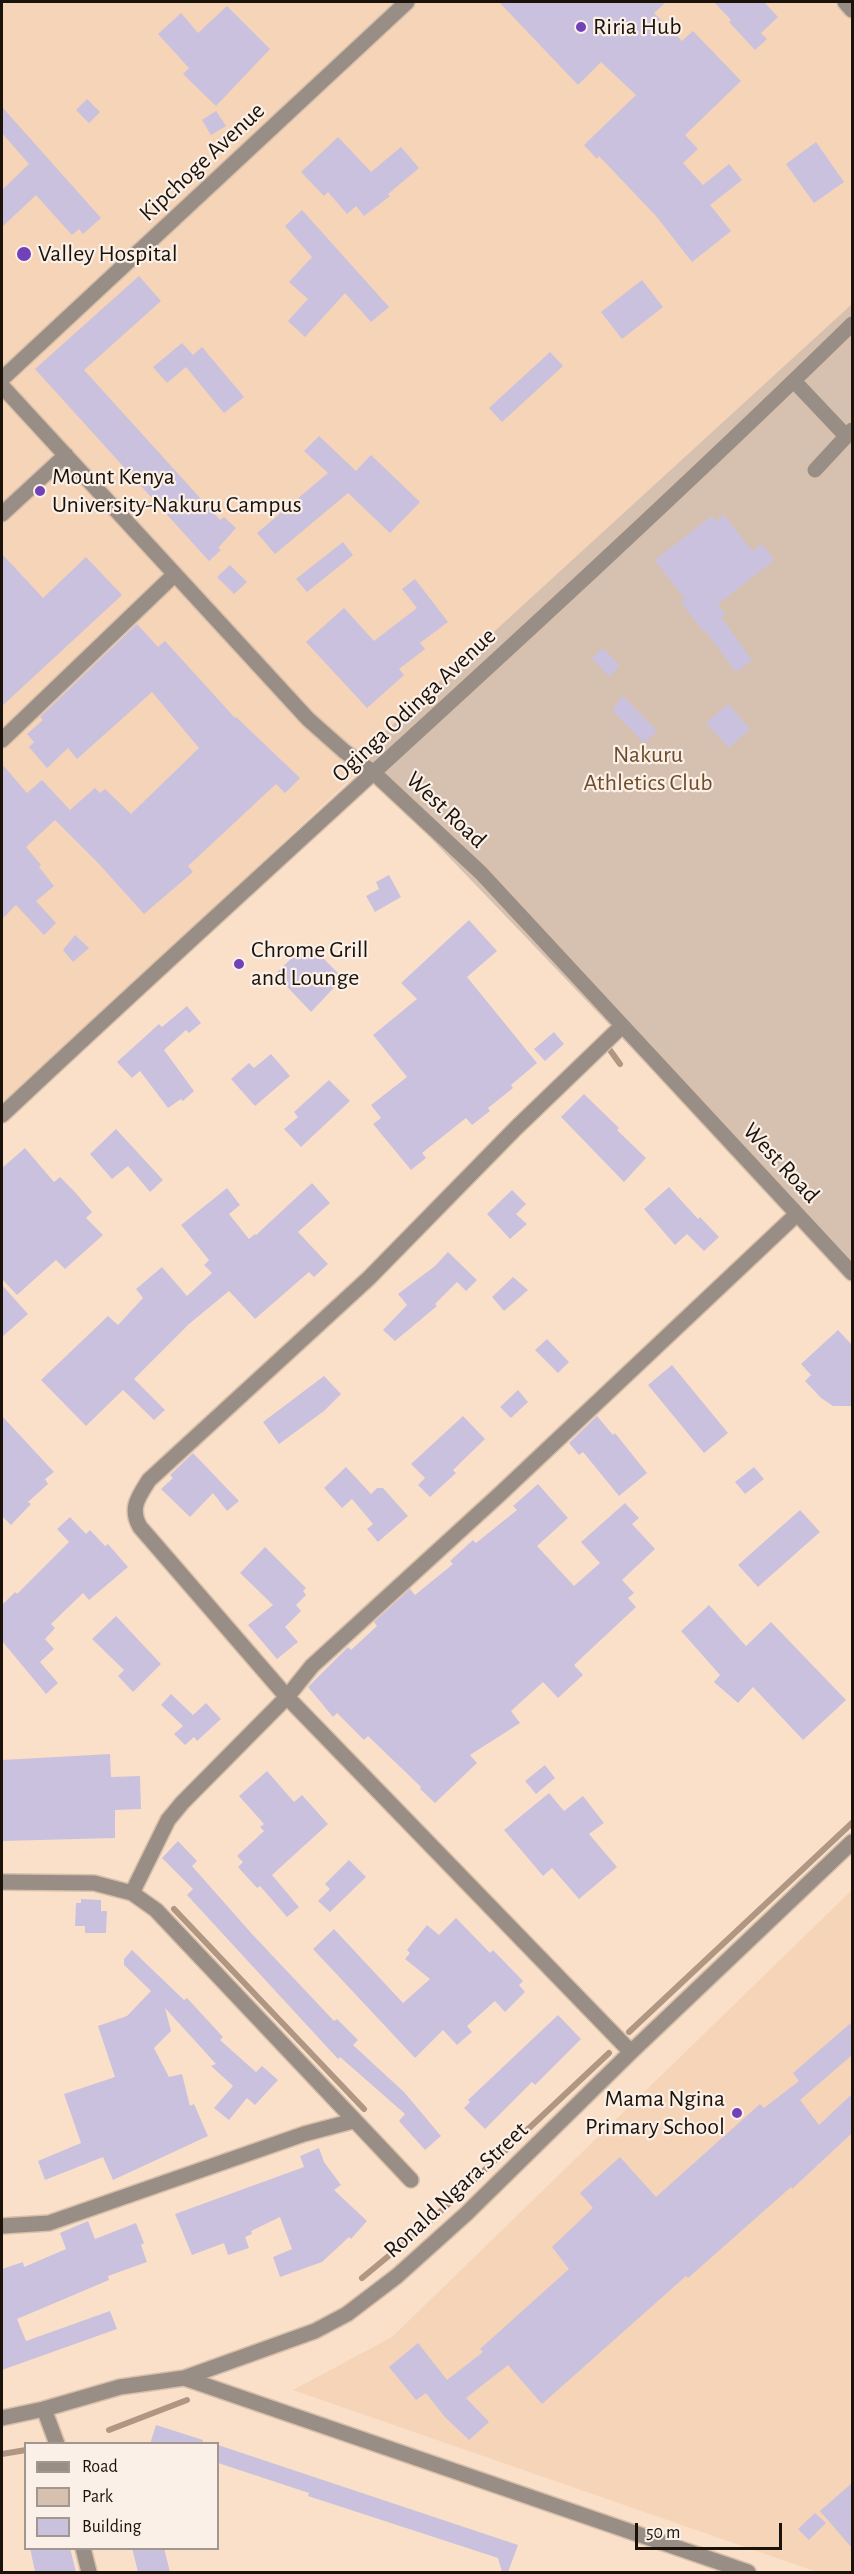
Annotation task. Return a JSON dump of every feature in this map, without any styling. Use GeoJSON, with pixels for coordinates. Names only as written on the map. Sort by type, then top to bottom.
{"type":"FeatureCollection","features":[{"type":"Feature","properties":{"kind":"street","name":"Kipchoge Avenue"},"geometry":{"type":"LineString","coordinates":[[2,379],[407,2]]}},
{"type":"Feature","properties":{"kind":"street"},"geometry":{"type":"LineString","coordinates":[[845,2],[852,10]]}},
{"type":"Feature","properties":{"kind":"street","name":"Oginga Odinga Avenue"},"geometry":{"type":"LineString","coordinates":[[2,1115],[130,994],[658,511],[852,324]]}},
{"type":"Feature","properties":{"kind":"street"},"geometry":{"type":"LineString","coordinates":[[794,381],[849,433],[815,470]]}},
{"type":"Feature","properties":{"kind":"street","name":"West Road"},"geometry":{"type":"LineString","coordinates":[[2,386],[308,719],[344,751],[374,773],[480,873],[852,1274]]}},
{"type":"Feature","properties":{"kind":"street"},"geometry":{"type":"LineString","coordinates":[[2,514],[66,455]]}},
{"type":"Feature","properties":{"kind":"street"},"geometry":{"type":"LineString","coordinates":[[2,740],[174,575]]}},
{"type":"Feature","properties":{"kind":"street"},"geometry":{"type":"LineString","coordinates":[[622,1026],[516,1128],[369,1278],[149,1480],[137,1498],[135,1518],[140,1527],[287,1697],[632,2052]]}},
{"type":"Feature","properties":{"kind":"street"},"geometry":{"type":"LineString","coordinates":[[132,1893],[168,1820],[287,1697],[312,1666],[500,1494],[797,1214]]}},
{"type":"Feature","properties":{"kind":"street","name":"Ronald Ngara Street"},"geometry":{"type":"LineString","coordinates":[[2,2418],[44,2409],[120,2387],[184,2378],[315,2331],[347,2314],[397,2276],[466,2214],[852,1842]]}},
{"type":"Feature","properties":{"kind":"street"},"geometry":{"type":"LineString","coordinates":[[2,1882],[94,1883],[132,1893],[156,1910],[411,2180]]}},
{"type":"Feature","properties":{"kind":"street"},"geometry":{"type":"LineString","coordinates":[[2,2226],[49,2223],[304,2134],[353,2121]]}},
{"type":"Feature","properties":{"kind":"street"},"geometry":{"type":"LineString","coordinates":[[184,2378],[748,2572]]}},
{"type":"Feature","properties":{"kind":"street"},"geometry":{"type":"LineString","coordinates":[[44,2409],[56,2442]]}},
{"type":"Feature","properties":{"kind":"street"},"geometry":{"type":"LineString","coordinates":[[84,2550],[89,2572]]}},
{"type":"Feature","properties":{"kind":"shaded area"},"geometry":{"type":"Polygon","coordinates":[[[2,2],[852,2],[852,307],[2,1107],[2,2]]]}},
{"type":"Feature","properties":{"kind":"shaded area","name":"Mama Ngina Primary School"},"geometry":{"type":"Polygon","coordinates":[[[852,1890],[852,2572],[817,2572],[293,2390],[392,2337],[852,1890]]]}},
{"type":"Feature","properties":{"kind":"green space","name":"Nakuru Athletics Club"},"geometry":{"type":"Polygon","coordinates":[[[852,304],[852,1278],[355,759],[852,304]]]}},
{"type":"Feature","properties":{"kind":"building"},"geometry":{"type":"Polygon","coordinates":[[[499,2],[666,2],[654,13],[682,41],[693,31],[741,81],[685,135],[698,149],[683,163],[703,185],[729,164],[742,180],[710,205],[731,231],[692,262],[656,216],[599,156],[597,159],[584,145],[636,95],[601,62],[578,85],[499,2]]]}},
{"type":"Feature","properties":{"kind":"building"},"geometry":{"type":"Polygon","coordinates":[[[714,2],[764,2],[778,17],[761,33],[767,39],[755,50],[714,2]]]}},
{"type":"Feature","properties":{"kind":"building"},"geometry":{"type":"Polygon","coordinates":[[[227,6],[270,49],[216,106],[183,74],[189,68],[158,34],[181,13],[198,33],[227,6]]]}},
{"type":"Feature","properties":{"kind":"building"},"geometry":{"type":"Polygon","coordinates":[[[87,99],[100,112],[89,123],[76,110],[87,99]]]}},
{"type":"Feature","properties":{"kind":"building"},"geometry":{"type":"Polygon","coordinates":[[[2,107],[101,218],[83,234],[79,229],[72,235],[36,195],[2,227],[2,190],[29,164],[2,133],[2,107]]]}},
{"type":"Feature","properties":{"kind":"building"},"geometry":{"type":"Polygon","coordinates":[[[216,111],[226,126],[211,135],[202,120],[216,111]]]}},
{"type":"Feature","properties":{"kind":"building"},"geometry":{"type":"Polygon","coordinates":[[[338,137],[371,172],[401,147],[419,168],[388,194],[390,196],[364,216],[356,206],[347,214],[328,192],[324,196],[301,172],[338,137]]]}},
{"type":"Feature","properties":{"kind":"building"},"geometry":{"type":"Polygon","coordinates":[[[816,142],[844,182],[814,203],[786,164],[816,142]]]}},
{"type":"Feature","properties":{"kind":"building"},"geometry":{"type":"Polygon","coordinates":[[[302,210],[389,307],[371,322],[345,293],[305,337],[288,321],[308,299],[289,282],[312,257],[285,226],[302,210]]]}},
{"type":"Feature","properties":{"kind":"building"},"geometry":{"type":"Polygon","coordinates":[[[139,276],[161,301],[84,370],[220,520],[224,517],[236,528],[218,548],[221,550],[209,561],[35,369],[139,276]]]}},
{"type":"Feature","properties":{"kind":"building"},"geometry":{"type":"Polygon","coordinates":[[[642,280],[663,307],[622,339],[601,312],[642,280]]]}},
{"type":"Feature","properties":{"kind":"building"},"geometry":{"type":"Polygon","coordinates":[[[182,343],[193,355],[202,347],[244,397],[224,413],[186,367],[167,383],[153,367],[182,343]]]}},
{"type":"Feature","properties":{"kind":"building"},"geometry":{"type":"Polygon","coordinates":[[[550,352],[563,366],[502,422],[489,408],[550,352]]]}},
{"type":"Feature","properties":{"kind":"building"},"geometry":{"type":"Polygon","coordinates":[[[319,436],[356,471],[371,455],[420,502],[390,533],[348,493],[275,554],[257,533],[328,473],[304,451],[319,436]]]}},
{"type":"Feature","properties":{"kind":"building"},"geometry":{"type":"Polygon","coordinates":[[[724,515],[752,551],[762,544],[774,560],[718,604],[725,614],[721,617],[752,660],[736,672],[681,602],[685,599],[655,560],[712,516],[716,521],[724,515]]]}},
{"type":"Feature","properties":{"kind":"building"},"geometry":{"type":"Polygon","coordinates":[[[343,542],[353,555],[307,592],[296,579],[343,542]]]}},
{"type":"Feature","properties":{"kind":"building"},"geometry":{"type":"Polygon","coordinates":[[[2,554],[43,598],[86,557],[122,595],[2,706],[2,554]]]}},
{"type":"Feature","properties":{"kind":"building"},"geometry":{"type":"Polygon","coordinates":[[[230,565],[247,582],[234,594],[217,577],[230,565]]]}},
{"type":"Feature","properties":{"kind":"building"},"geometry":{"type":"Polygon","coordinates":[[[415,579],[448,622],[420,643],[425,649],[399,669],[404,675],[367,708],[306,642],[344,608],[374,641],[417,608],[402,589],[415,579]]]}},
{"type":"Feature","properties":{"kind":"building"},"geometry":{"type":"Polygon","coordinates":[[[137,624],[158,647],[165,641],[235,718],[300,778],[285,793],[276,784],[188,866],[193,872],[144,914],[55,820],[26,847],[54,886],[36,901],[56,923],[44,935],[16,905],[2,919],[2,764],[27,793],[42,780],[70,810],[95,788],[100,793],[105,789],[131,814],[199,748],[152,692],[77,759],[68,748],[47,768],[29,747],[34,742],[27,734],[43,720],[40,717],[137,624]]]}},
{"type":"Feature","properties":{"kind":"building"},"geometry":{"type":"Polygon","coordinates":[[[603,648],[620,666],[609,677],[592,658],[603,648]]]}},
{"type":"Feature","properties":{"kind":"building"},"geometry":{"type":"Polygon","coordinates":[[[623,696],[657,731],[644,743],[612,710],[623,696]]]}},
{"type":"Feature","properties":{"kind":"building"},"geometry":{"type":"Polygon","coordinates":[[[728,704],[750,729],[729,748],[706,723],[728,704]]]}},
{"type":"Feature","properties":{"kind":"building"},"geometry":{"type":"Polygon","coordinates":[[[389,875],[401,897],[375,912],[366,896],[379,889],[376,882],[389,875]]]}},
{"type":"Feature","properties":{"kind":"building"},"geometry":{"type":"Polygon","coordinates":[[[469,920],[497,951],[467,977],[537,1063],[511,1085],[513,1088],[488,1108],[490,1111],[472,1125],[466,1118],[422,1153],[426,1158],[411,1170],[373,1124],[381,1118],[371,1105],[407,1077],[373,1035],[417,999],[401,983],[469,920]]]}},
{"type":"Feature","properties":{"kind":"building"},"geometry":{"type":"Polygon","coordinates":[[[75,935],[89,948],[73,962],[63,950],[75,935]]]}},
{"type":"Feature","properties":{"kind":"building"},"geometry":{"type":"Polygon","coordinates":[[[308,943],[343,978],[311,1012],[275,974],[308,943]]]}},
{"type":"Feature","properties":{"kind":"building"},"geometry":{"type":"Polygon","coordinates":[[[187,1006],[201,1023],[189,1033],[186,1030],[164,1050],[194,1091],[183,1101],[181,1099],[168,1108],[140,1071],[132,1078],[117,1062],[159,1024],[162,1027],[187,1006]]]}},
{"type":"Feature","properties":{"kind":"building"},"geometry":{"type":"Polygon","coordinates":[[[554,1032],[564,1044],[545,1061],[534,1049],[554,1032]]]}},
{"type":"Feature","properties":{"kind":"building"},"geometry":{"type":"Polygon","coordinates":[[[271,1054],[290,1076],[255,1106],[231,1079],[249,1063],[254,1068],[271,1054]]]}},
{"type":"Feature","properties":{"kind":"building"},"geometry":{"type":"Polygon","coordinates":[[[329,1080],[350,1101],[301,1147],[284,1129],[298,1117],[294,1112],[329,1080]]]}},
{"type":"Feature","properties":{"kind":"building"},"geometry":{"type":"Polygon","coordinates":[[[584,1094],[646,1158],[624,1182],[561,1117],[584,1094]]]}},
{"type":"Feature","properties":{"kind":"building"},"geometry":{"type":"Polygon","coordinates":[[[116,1129],[163,1180],[150,1192],[128,1166],[112,1179],[90,1154],[116,1129]]]}},
{"type":"Feature","properties":{"kind":"building"},"geometry":{"type":"Polygon","coordinates":[[[25,1148],[54,1182],[60,1177],[74,1191],[92,1212],[86,1218],[103,1235],[65,1269],[56,1260],[17,1295],[2,1279],[2,1168],[25,1148]]]}},
{"type":"Feature","properties":{"kind":"building"},"geometry":{"type":"Polygon","coordinates":[[[312,1183],[330,1203],[298,1232],[328,1264],[314,1277],[309,1272],[255,1319],[229,1291],[189,1324],[134,1379],[165,1410],[154,1420],[123,1390],[86,1426],[41,1380],[108,1316],[118,1325],[143,1298],[136,1289],[162,1267],[187,1296],[212,1273],[204,1265],[209,1260],[181,1225],[227,1188],[240,1205],[229,1214],[249,1239],[312,1183]]]}},
{"type":"Feature","properties":{"kind":"building"},"geometry":{"type":"Polygon","coordinates":[[[669,1187],[698,1219],[700,1217],[719,1237],[704,1251],[687,1234],[675,1245],[644,1209],[669,1187]]]}},
{"type":"Feature","properties":{"kind":"building"},"geometry":{"type":"Polygon","coordinates":[[[512,1190],[526,1204],[516,1214],[527,1224],[510,1239],[487,1214],[512,1190]]]}},
{"type":"Feature","properties":{"kind":"building"},"geometry":{"type":"Polygon","coordinates":[[[448,1252],[477,1280],[466,1291],[457,1282],[435,1304],[437,1306],[395,1341],[383,1330],[407,1305],[398,1294],[435,1266],[448,1252]]]}},
{"type":"Feature","properties":{"kind":"building"},"geometry":{"type":"Polygon","coordinates":[[[513,1277],[528,1290],[504,1311],[492,1297],[513,1277]]]}},
{"type":"Feature","properties":{"kind":"building"},"geometry":{"type":"Polygon","coordinates":[[[2,1285],[28,1314],[2,1337],[2,1285]]]}},
{"type":"Feature","properties":{"kind":"building"},"geometry":{"type":"Polygon","coordinates":[[[838,1330],[852,1345],[852,1406],[833,1406],[821,1398],[805,1381],[811,1375],[801,1364],[838,1330]]]}},
{"type":"Feature","properties":{"kind":"building"},"geometry":{"type":"Polygon","coordinates":[[[547,1339],[569,1362],[558,1373],[535,1350],[547,1339]]]}},
{"type":"Feature","properties":{"kind":"building"},"geometry":{"type":"Polygon","coordinates":[[[672,1365],[728,1433],[704,1453],[648,1385],[672,1365]]]}},
{"type":"Feature","properties":{"kind":"building"},"geometry":{"type":"Polygon","coordinates":[[[324,1376],[341,1394],[324,1411],[279,1444],[263,1422],[324,1376]]]}},
{"type":"Feature","properties":{"kind":"building"},"geometry":{"type":"Polygon","coordinates":[[[518,1390],[528,1402],[511,1418],[500,1407],[518,1390]]]}},
{"type":"Feature","properties":{"kind":"building"},"geometry":{"type":"Polygon","coordinates":[[[2,1416],[54,1472],[45,1479],[48,1484],[28,1502],[31,1504],[11,1525],[2,1516],[2,1416]]]}},
{"type":"Feature","properties":{"kind":"building"},"geometry":{"type":"Polygon","coordinates":[[[463,1416],[485,1439],[453,1470],[456,1473],[430,1497],[418,1485],[425,1478],[411,1464],[463,1416]]]}},
{"type":"Feature","properties":{"kind":"building"},"geometry":{"type":"Polygon","coordinates":[[[597,1416],[613,1435],[615,1433],[647,1473],[619,1496],[583,1452],[579,1455],[569,1443],[597,1416]]]}},
{"type":"Feature","properties":{"kind":"building"},"geometry":{"type":"Polygon","coordinates":[[[193,1453],[239,1501],[227,1511],[213,1493],[190,1517],[161,1489],[173,1478],[170,1475],[193,1453]]]}},
{"type":"Feature","properties":{"kind":"building"},"geometry":{"type":"Polygon","coordinates":[[[346,1467],[371,1494],[377,1488],[383,1488],[408,1516],[378,1542],[367,1529],[373,1524],[352,1499],[342,1508],[324,1488],[346,1467]]]}},
{"type":"Feature","properties":{"kind":"building"},"geometry":{"type":"Polygon","coordinates":[[[754,1467],[764,1479],[745,1494],[735,1482],[754,1467]]]}},
{"type":"Feature","properties":{"kind":"building"},"geometry":{"type":"Polygon","coordinates":[[[538,1484],[568,1518],[537,1546],[574,1586],[600,1563],[581,1542],[625,1503],[639,1518],[632,1524],[655,1549],[622,1580],[634,1593],[628,1598],[636,1607],[574,1665],[583,1675],[558,1698],[543,1682],[511,1711],[520,1723],[470,1755],[477,1763],[435,1803],[368,1736],[364,1740],[337,1713],[333,1717],[308,1687],[348,1647],[351,1650],[377,1626],[374,1622],[410,1589],[415,1595],[453,1564],[450,1561],[473,1540],[476,1543],[517,1510],[513,1506],[538,1484]]]}},
{"type":"Feature","properties":{"kind":"building"},"geometry":{"type":"Polygon","coordinates":[[[800,1510],[820,1532],[758,1587],[738,1565],[800,1510]]]}},
{"type":"Feature","properties":{"kind":"building"},"geometry":{"type":"Polygon","coordinates":[[[70,1517],[86,1534],[90,1530],[105,1546],[108,1544],[128,1567],[89,1600],[83,1593],[51,1624],[55,1628],[45,1639],[54,1649],[40,1662],[58,1683],[46,1694],[2,1641],[2,1605],[15,1592],[17,1594],[69,1542],[57,1529],[70,1517]]]}},
{"type":"Feature","properties":{"kind":"building"},"geometry":{"type":"Polygon","coordinates":[[[265,1547],[306,1588],[303,1591],[306,1595],[296,1605],[301,1611],[285,1627],[298,1642],[277,1659],[248,1625],[273,1605],[240,1573],[265,1547]]]}},
{"type":"Feature","properties":{"kind":"building"},"geometry":{"type":"Polygon","coordinates":[[[709,1605],[746,1646],[771,1622],[846,1700],[803,1740],[753,1687],[738,1703],[714,1682],[720,1675],[681,1631],[709,1605]]]}},
{"type":"Feature","properties":{"kind":"building"},"geometry":{"type":"Polygon","coordinates":[[[116,1616],[161,1664],[133,1692],[118,1676],[124,1670],[92,1639],[116,1616]]]}},
{"type":"Feature","properties":{"kind":"building"},"geometry":{"type":"Polygon","coordinates":[[[171,1694],[193,1715],[206,1703],[221,1719],[197,1741],[194,1737],[185,1745],[174,1734],[183,1726],[161,1705],[171,1694]]]}},
{"type":"Feature","properties":{"kind":"building"},"geometry":{"type":"Polygon","coordinates":[[[110,1754],[111,1777],[140,1776],[141,1809],[115,1810],[115,1838],[2,1841],[2,1760],[110,1754]]]}},
{"type":"Feature","properties":{"kind":"building"},"geometry":{"type":"Polygon","coordinates":[[[545,1765],[555,1778],[536,1794],[525,1781],[545,1765]]]}},
{"type":"Feature","properties":{"kind":"building"},"geometry":{"type":"Polygon","coordinates":[[[267,1771],[294,1802],[302,1795],[328,1824],[272,1875],[299,1907],[287,1917],[260,1886],[257,1888],[238,1867],[243,1862],[237,1856],[264,1831],[260,1827],[264,1824],[239,1796],[267,1771]]]}},
{"type":"Feature","properties":{"kind":"building"},"geometry":{"type":"Polygon","coordinates":[[[549,1793],[564,1811],[583,1796],[604,1823],[589,1834],[617,1867],[579,1899],[552,1868],[543,1876],[504,1830],[549,1793]]]}},
{"type":"Feature","properties":{"kind":"building"},"geometry":{"type":"Polygon","coordinates":[[[178,1841],[197,1861],[192,1866],[252,1934],[334,2021],[337,2019],[358,2040],[353,2045],[404,2092],[441,2136],[425,2150],[399,2121],[405,2114],[340,2057],[338,2059],[187,1895],[193,1889],[162,1858],[178,1841]]]}},
{"type":"Feature","properties":{"kind":"building"},"geometry":{"type":"Polygon","coordinates":[[[349,1860],[366,1877],[330,1912],[318,1901],[330,1889],[325,1884],[349,1860]]]}},
{"type":"Feature","properties":{"kind":"building"},"geometry":{"type":"Polygon","coordinates":[[[81,1899],[101,1900],[101,1911],[107,1911],[106,1933],[85,1933],[85,1926],[75,1926],[76,1903],[81,1903],[81,1899]]]}},
{"type":"Feature","properties":{"kind":"building"},"geometry":{"type":"Polygon","coordinates":[[[456,1918],[490,1953],[493,1950],[523,1981],[519,1985],[525,1992],[505,2012],[495,2001],[467,2026],[472,2032],[457,2045],[443,2030],[415,2058],[313,1949],[334,1929],[403,2003],[430,1979],[405,1959],[410,1953],[407,1950],[427,1925],[439,1935],[456,1918]]]}},
{"type":"Feature","properties":{"kind":"building"},"geometry":{"type":"Polygon","coordinates":[[[132,1950],[184,2000],[187,1998],[223,2037],[220,2040],[256,2072],[262,2066],[278,2080],[255,2105],[247,2098],[229,2120],[214,2108],[233,2086],[211,2066],[216,2064],[165,2008],[171,2031],[154,2048],[169,2077],[182,2074],[190,2106],[194,2104],[208,2136],[113,2180],[103,2157],[45,2180],[38,2161],[81,2143],[64,2094],[115,2077],[98,2026],[127,2016],[151,1991],[124,1965],[124,1959],[132,1950]]]}},
{"type":"Feature","properties":{"kind":"building"},"geometry":{"type":"Polygon","coordinates":[[[558,2015],[581,2039],[535,2085],[532,2082],[485,2129],[464,2108],[470,2102],[468,2100],[558,2015]]]}},
{"type":"Feature","properties":{"kind":"building"},"geometry":{"type":"Polygon","coordinates":[[[852,2022],[852,2055],[800,2100],[819,2125],[852,2094],[852,2133],[792,2189],[791,2187],[688,2278],[686,2276],[542,2404],[508,2365],[466,2398],[489,2422],[469,2440],[444,2416],[426,2393],[416,2400],[389,2367],[418,2343],[447,2380],[483,2352],[480,2349],[569,2269],[552,2247],[593,2208],[580,2193],[620,2157],[656,2197],[760,2104],[764,2108],[799,2081],[793,2073],[852,2022]]]}},
{"type":"Feature","properties":{"kind":"building"},"geometry":{"type":"Polygon","coordinates":[[[319,2148],[324,2162],[341,2185],[334,2190],[367,2221],[351,2239],[349,2237],[322,2262],[280,2277],[273,2257],[292,2249],[280,2217],[251,2231],[252,2234],[245,2237],[249,2248],[228,2255],[224,2243],[192,2255],[175,2214],[304,2167],[300,2156],[319,2148]]]}},
{"type":"Feature","properties":{"kind":"building"},"geometry":{"type":"Polygon","coordinates":[[[88,2221],[95,2239],[136,2223],[144,2243],[141,2245],[147,2262],[108,2276],[109,2280],[17,2319],[26,2341],[110,2311],[117,2329],[2,2370],[2,2269],[23,2262],[24,2267],[66,2249],[60,2233],[88,2221]]]}},
{"type":"Feature","properties":{"kind":"building"},"geometry":{"type":"Polygon","coordinates":[[[156,2425],[203,2440],[202,2442],[151,2442],[156,2425]]]}},
{"type":"Feature","properties":{"kind":"building"},"geometry":{"type":"Polygon","coordinates":[[[219,2445],[518,2545],[508,2572],[502,2572],[498,2558],[308,2496],[309,2493],[219,2463],[219,2445]]]}},
{"type":"Feature","properties":{"kind":"building"},"geometry":{"type":"Polygon","coordinates":[[[852,2483],[852,2548],[820,2511],[852,2483]]]}},
{"type":"Feature","properties":{"kind":"building"},"geometry":{"type":"Polygon","coordinates":[[[815,2513],[826,2523],[809,2540],[798,2529],[815,2513]]]}},
{"type":"Feature","properties":{"kind":"building"},"geometry":{"type":"Polygon","coordinates":[[[30,2550],[70,2550],[76,2572],[35,2572],[30,2550]]]}},
{"type":"Feature","properties":{"kind":"building"},"geometry":{"type":"Polygon","coordinates":[[[132,2550],[164,2550],[170,2572],[138,2572],[132,2550]]]}},
{"type":"Feature","properties":{"kind":"waterway"},"geometry":{"type":"LineString","coordinates":[[607,1046],[620,1064]]}},
{"type":"Feature","properties":{"kind":"waterway"},"geometry":{"type":"LineString","coordinates":[[629,2032],[852,1823]]}},
{"type":"Feature","properties":{"kind":"waterway"},"geometry":{"type":"LineString","coordinates":[[174,1909],[364,2109]]}},
{"type":"Feature","properties":{"kind":"waterway"},"geometry":{"type":"LineString","coordinates":[[362,2278],[426,2225],[609,2053]]}},
{"type":"Feature","properties":{"kind":"waterway"},"geometry":{"type":"LineString","coordinates":[[109,2430],[187,2400]]}},
{"type":"Feature","properties":{"kind":"waterway"},"geometry":{"type":"LineString","coordinates":[[2,2454],[24,2450]]}},
{"type":"Feature","properties":{"kind":"place","name":"Riria Hub"},"geometry":{"type":"Point","coordinates":[581,27]}},
{"type":"Feature","properties":{"kind":"place","name":"Valley Hospital"},"geometry":{"type":"Point","coordinates":[24,254]}},
{"type":"Feature","properties":{"kind":"place","name":"Mount Kenya University-Nakuru Campus"},"geometry":{"type":"Point","coordinates":[40,491]}},
{"type":"Feature","properties":{"kind":"place","name":"Chrome Grill and Lounge"},"geometry":{"type":"Point","coordinates":[239,964]}},
{"type":"Feature","properties":{"kind":"place","name":"Mama Ngina Primary School"},"geometry":{"type":"Point","coordinates":[737,2113]}}]}
